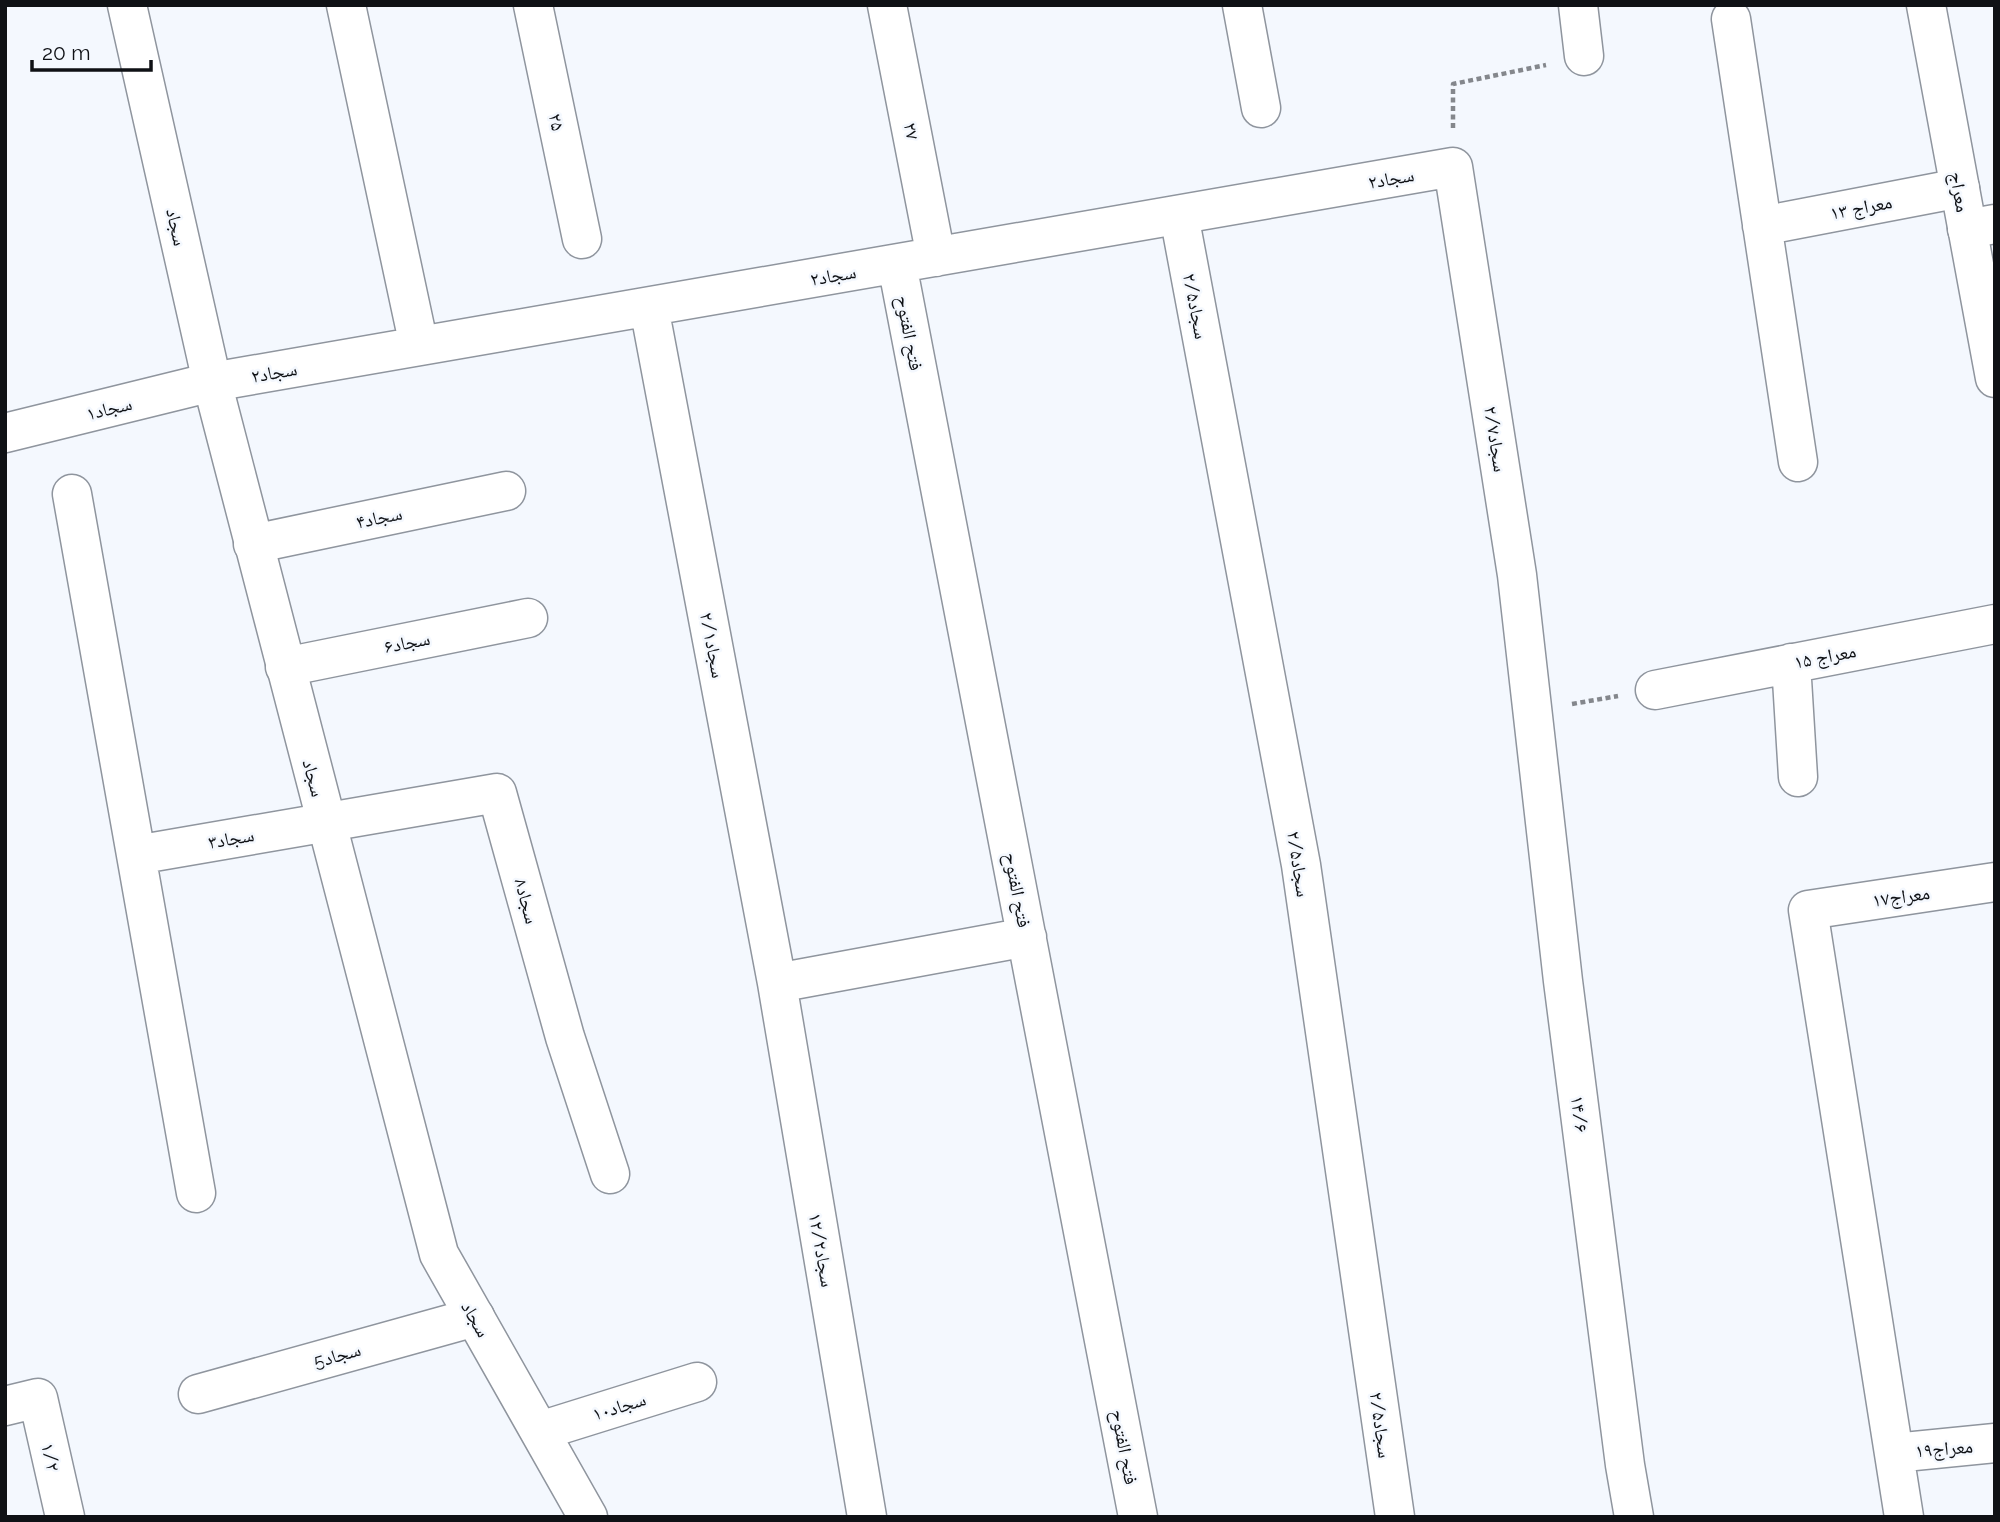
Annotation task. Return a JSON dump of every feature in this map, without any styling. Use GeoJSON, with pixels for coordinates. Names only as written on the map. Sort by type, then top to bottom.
{"type":"FeatureCollection","features":[{"type":"Feature","properties":{"kind":"street","name":"سجاد"},"geometry":{"type":"LineString","coordinates":[[127,5],[212,382],[439,1254],[589,1517]]}},
{"type":"Feature","properties":{"kind":"street"},"geometry":{"type":"LineString","coordinates":[[346,5],[419,346]]}},
{"type":"Feature","properties":{"kind":"street","name":"۲۵"},"geometry":{"type":"LineString","coordinates":[[533,5],[582,239]]}},
{"type":"Feature","properties":{"kind":"street","name":"۲۷"},"geometry":{"type":"LineString","coordinates":[[887,5],[936,257]]}},
{"type":"Feature","properties":{"kind":"street"},"geometry":{"type":"LineString","coordinates":[[1242,5],[1261,108]]}},
{"type":"Feature","properties":{"kind":"street"},"geometry":{"type":"LineString","coordinates":[[1578,5],[1584,56]]}},
{"type":"Feature","properties":{"kind":"street","name":"معراج"},"geometry":{"type":"LineString","coordinates":[[1926,5],[1960,188],[1981,227],[1995,378]]}},
{"type":"Feature","properties":{"kind":"street"},"geometry":{"type":"LineString","coordinates":[[1731,19],[1798,461]]}},
{"type":"Feature","properties":{"kind":"street","name":"۲سجاد"},"geometry":{"type":"LineString","coordinates":[[212,382],[1453,167]]}},
{"type":"Feature","properties":{"kind":"street","name":"سجاد۲/۷"},"geometry":{"type":"LineString","coordinates":[[1453,167],[1517,575],[1533,711]]}},
{"type":"Feature","properties":{"kind":"street","name":"معراج ۱۳"},"geometry":{"type":"LineString","coordinates":[[1762,226],[1960,188]]}},
{"type":"Feature","properties":{"kind":"street","name":"۲/۵سجاد"},"geometry":{"type":"LineString","coordinates":[[1179,215],[1301,865],[1395,1517]]}},
{"type":"Feature","properties":{"kind":"street","name":"فتح الفتوح"},"geometry":{"type":"LineString","coordinates":[[897,264],[1138,1517]]}},
{"type":"Feature","properties":{"kind":"street","name":"۲/۱سجاد"},"geometry":{"type":"LineString","coordinates":[[649,307],[776,983]]}},
{"type":"Feature","properties":{"kind":"street","name":"۱سجاد"},"geometry":{"type":"LineString","coordinates":[[5,433],[212,382]]}},
{"type":"Feature","properties":{"kind":"street","name":"۴سجاد"},"geometry":{"type":"LineString","coordinates":[[253,544],[506,491]]}},
{"type":"Feature","properties":{"kind":"street"},"geometry":{"type":"LineString","coordinates":[[72,494],[196,1193]]}},
{"type":"Feature","properties":{"kind":"street","name":"۶سجاد"},"geometry":{"type":"LineString","coordinates":[[285,667],[528,618]]}},
{"type":"Feature","properties":{"kind":"street","name":"معراج ۱۵"},"geometry":{"type":"LineString","coordinates":[[1655,690],[1995,624]]}},
{"type":"Feature","properties":{"kind":"street"},"geometry":{"type":"LineString","coordinates":[[1791,663],[1798,777]]}},
{"type":"Feature","properties":{"kind":"street","name":"۱۴/۶"},"geometry":{"type":"LineString","coordinates":[[1533,711],[1563,981],[1634,1517]]}},
{"type":"Feature","properties":{"kind":"street","name":"۸سجاد"},"geometry":{"type":"LineString","coordinates":[[326,821],[497,793],[565,1037],[610,1174]]}},
{"type":"Feature","properties":{"kind":"street","name":"۳سجاد"},"geometry":{"type":"LineString","coordinates":[[136,855],[326,821]]}},
{"type":"Feature","properties":{"kind":"street","name":"معراج۱۷"},"geometry":{"type":"LineString","coordinates":[[1894,1452],[1808,910],[1995,883]]}},
{"type":"Feature","properties":{"kind":"street"},"geometry":{"type":"LineString","coordinates":[[776,983],[1027,937]]}},
{"type":"Feature","properties":{"kind":"street","name":"۱۲/۲سجاد"},"geometry":{"type":"LineString","coordinates":[[776,983],[867,1517]]}},
{"type":"Feature","properties":{"kind":"street","name":"5سجاد"},"geometry":{"type":"LineString","coordinates":[[198,1394],[475,1317]]}},
{"type":"Feature","properties":{"kind":"street","name":"۱۰سجاد"},"geometry":{"type":"LineString","coordinates":[[540,1431],[697,1382]]}},
{"type":"Feature","properties":{"kind":"street","name":"۱/۲"},"geometry":{"type":"LineString","coordinates":[[22,1402],[65,1517]]}},
{"type":"Feature","properties":{"kind":"street","name":"معراج۱۹"},"geometry":{"type":"LineString","coordinates":[[1894,1452],[1995,1443]]}},
{"type":"Feature","properties":{"kind":"street"},"geometry":{"type":"LineString","coordinates":[[1894,1452],[1904,1517]]}},
{"type":"Feature","properties":{"kind":"path"},"geometry":{"type":"LineString","coordinates":[[1453,167],[1453,84],[1584,56]]}},
{"type":"Feature","properties":{"kind":"path"},"geometry":{"type":"LineString","coordinates":[[1533,711],[1655,690]]}}]}
